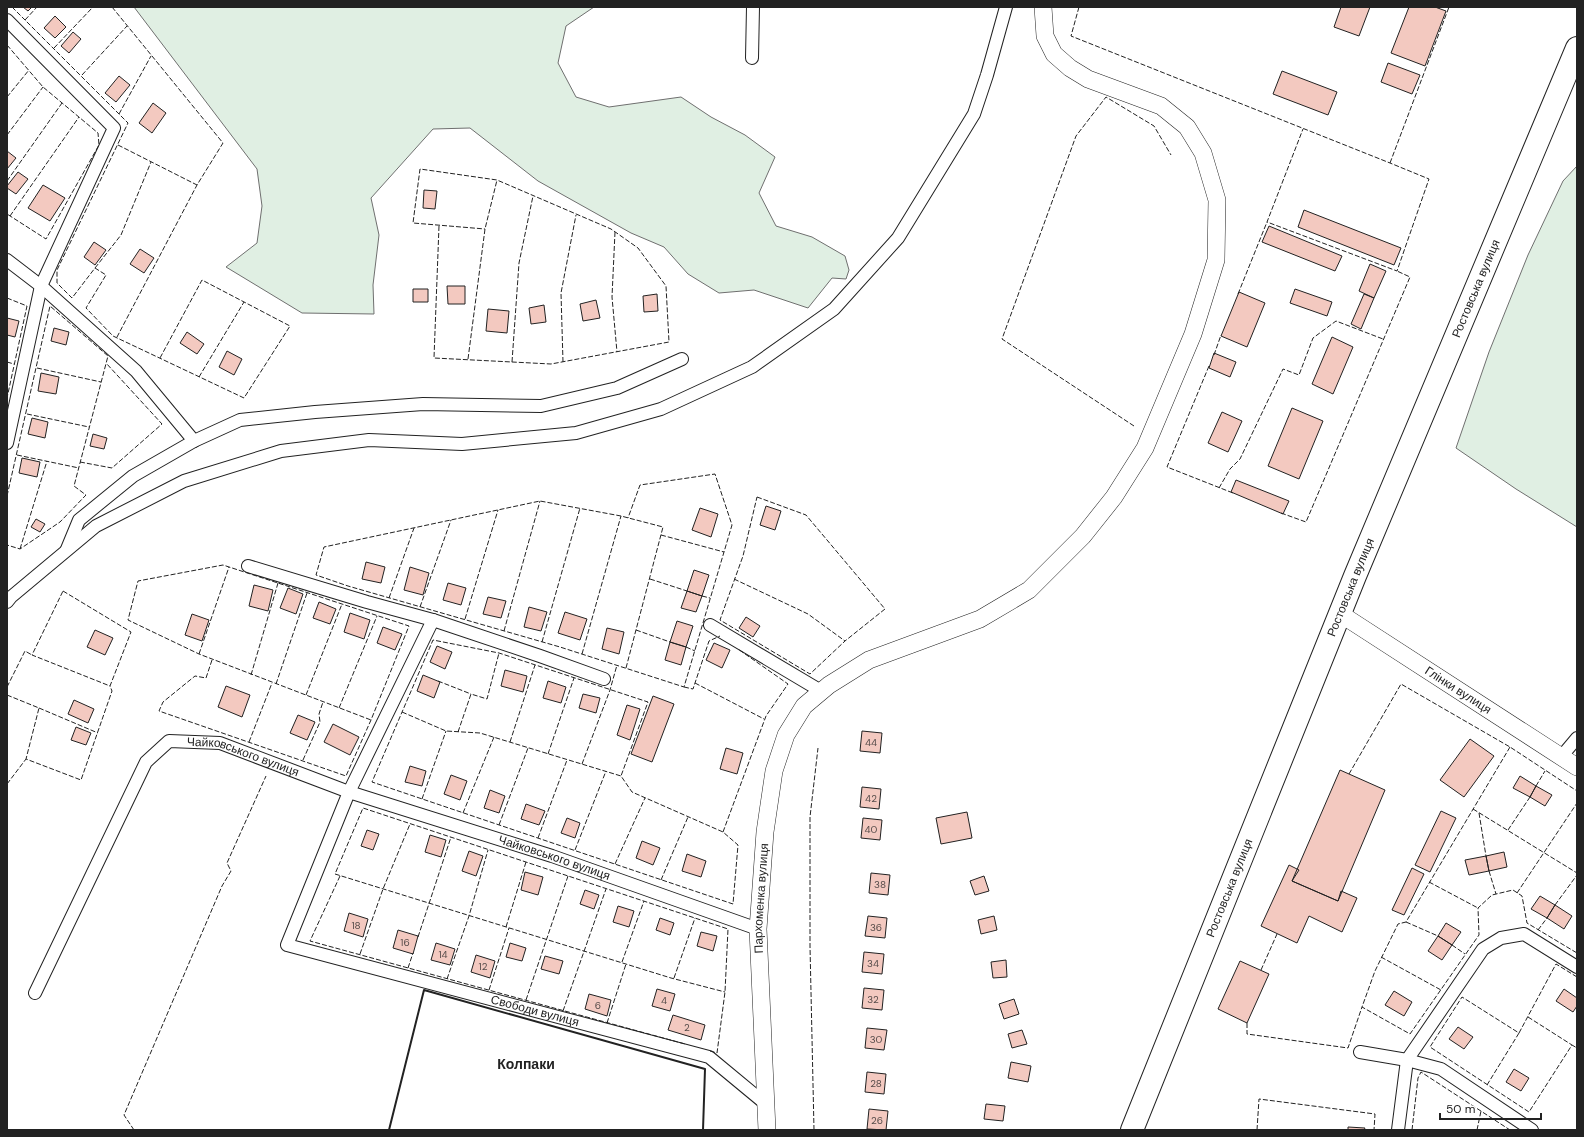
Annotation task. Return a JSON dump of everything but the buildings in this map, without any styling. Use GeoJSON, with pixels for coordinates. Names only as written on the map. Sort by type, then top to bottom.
{"type":"FeatureCollection","features":[{"type":"Feature","properties":{"kind":"highway","name":"Ростовська вулиця"},"geometry":{"type":"LineString","coordinates":[[1132,1130],[1340,613],[1577,48]]}},
{"type":"Feature","properties":{"kind":"main road","name":"Пархоменка вулиця"},"geometry":{"type":"LineString","coordinates":[[767,1130],[758,929],[765,832],[774,771],[786,735],[804,706],[825,688],[869,660],[980,619],[1029,590],[1083,536],[1114,497],[1145,448],[1193,334],[1216,260],[1217,200],[1203,153],[1187,127],[1161,106],[1088,79],[1070,68],[1054,54],[1045,36],[1043,7]]}},
{"type":"Feature","properties":{"kind":"main road","name":"Глінки вулиця"},"geometry":{"type":"LineString","coordinates":[[1340,613],[1577,767]]}},
{"type":"Feature","properties":{"kind":"street"},"geometry":{"type":"LineString","coordinates":[[752,58],[753,7]]}},
{"type":"Feature","properties":{"kind":"street"},"geometry":{"type":"LineString","coordinates":[[7,602],[11,597],[96,526],[184,481],[281,451],[369,440],[462,444],[576,433],[661,409],[752,367],[834,309],[898,238],[974,114],[987,75],[1006,7]]}},
{"type":"Feature","properties":{"kind":"street"},"geometry":{"type":"LineString","coordinates":[[7,20],[114,128],[41,286],[7,443]]}},
{"type":"Feature","properties":{"kind":"street"},"geometry":{"type":"LineString","coordinates":[[7,260],[41,286],[136,371],[194,441]]}},
{"type":"Feature","properties":{"kind":"street"},"geometry":{"type":"LineString","coordinates":[[66,551],[79,520],[133,476],[194,441],[240,420],[315,412],[423,404],[541,406],[617,388],[682,359]]}},
{"type":"Feature","properties":{"kind":"street"},"geometry":{"type":"LineString","coordinates":[[248,566],[367,602],[433,620],[604,679]]}},
{"type":"Feature","properties":{"kind":"street"},"geometry":{"type":"LineString","coordinates":[[349,792],[433,620]]}},
{"type":"Feature","properties":{"kind":"street"},"geometry":{"type":"LineString","coordinates":[[710,625],[825,688]]}},
{"type":"Feature","properties":{"kind":"street"},"geometry":{"type":"LineString","coordinates":[[1561,757],[1577,738]]}},
{"type":"Feature","properties":{"kind":"street","name":"Чайковського вулиця"},"geometry":{"type":"LineString","coordinates":[[35,993],[146,762],[169,742],[220,743],[349,792],[552,856],[758,929]]}},
{"type":"Feature","properties":{"kind":"street","name":"Свободи вулиця"},"geometry":{"type":"LineString","coordinates":[[349,792],[287,945],[709,1057],[767,1105]]}},
{"type":"Feature","properties":{"kind":"street"},"geometry":{"type":"LineString","coordinates":[[1398,1130],[1408,1060],[1483,949],[1501,938],[1524,934],[1577,967]]}},
{"type":"Feature","properties":{"kind":"street"},"geometry":{"type":"LineString","coordinates":[[1360,1052],[1408,1060],[1441,1069],[1532,1130]]}},
{"type":"Feature","properties":{"kind":"green space"},"geometry":{"type":"Polygon","coordinates":[[[134,7],[594,7],[566,26],[558,63],[576,97],[609,107],[681,97],[711,117],[745,135],[775,157],[759,193],[776,226],[812,237],[845,256],[849,270],[846,279],[832,278],[808,308],[754,290],[719,293],[688,274],[664,247],[631,233],[538,181],[470,128],[433,129],[371,198],[379,235],[373,285],[374,314],[302,313],[226,267],[257,243],[262,206],[257,169],[134,7]]]}},
{"type":"Feature","properties":{"kind":"green space"},"geometry":{"type":"Polygon","coordinates":[[[1577,166],[1577,527],[1516,489],[1456,448],[1489,352],[1528,255],[1563,181],[1577,166]]]}},
{"type":"Feature","properties":{"kind":"fence"},"geometry":{"type":"LineString","coordinates":[[12,7],[128,123],[57,270],[57,283],[72,298],[95,268],[106,275],[86,308],[113,336],[244,398],[290,326],[202,280],[160,358]]}},
{"type":"Feature","properties":{"kind":"fence"},"geometry":{"type":"LineString","coordinates":[[25,20],[37,7]]}},
{"type":"Feature","properties":{"kind":"fence"},"geometry":{"type":"LineString","coordinates":[[54,48],[93,7]]}},
{"type":"Feature","properties":{"kind":"fence"},"geometry":{"type":"LineString","coordinates":[[112,7],[223,143],[197,185],[117,337]]}},
{"type":"Feature","properties":{"kind":"fence"},"geometry":{"type":"LineString","coordinates":[[1079,7],[1071,36],[1429,179],[1397,271],[1267,222],[1303,129]]}},
{"type":"Feature","properties":{"kind":"fence"},"geometry":{"type":"LineString","coordinates":[[1390,163],[1449,7]]}},
{"type":"Feature","properties":{"kind":"fence"},"geometry":{"type":"LineString","coordinates":[[82,75],[127,26]]}},
{"type":"Feature","properties":{"kind":"fence"},"geometry":{"type":"LineString","coordinates":[[7,45],[43,87],[98,133],[99,145],[46,239],[7,214]]}},
{"type":"Feature","properties":{"kind":"fence"},"geometry":{"type":"LineString","coordinates":[[119,114],[151,56]]}},
{"type":"Feature","properties":{"kind":"fence"},"geometry":{"type":"LineString","coordinates":[[7,97],[29,70]]}},
{"type":"Feature","properties":{"kind":"fence"},"geometry":{"type":"LineString","coordinates":[[7,135],[43,87]]}},
{"type":"Feature","properties":{"kind":"fence"},"geometry":{"type":"LineString","coordinates":[[1134,426],[1002,339],[1076,136],[1106,97],[1154,126],[1171,155]]}},
{"type":"Feature","properties":{"kind":"fence"},"geometry":{"type":"LineString","coordinates":[[7,181],[62,103]]}},
{"type":"Feature","properties":{"kind":"fence"},"geometry":{"type":"LineString","coordinates":[[10,216],[79,117]]}},
{"type":"Feature","properties":{"kind":"fence"},"geometry":{"type":"LineString","coordinates":[[118,145],[197,185]]}},
{"type":"Feature","properties":{"kind":"fence"},"geometry":{"type":"LineString","coordinates":[[95,268],[121,235],[151,162]]}},
{"type":"Feature","properties":{"kind":"fence"},"geometry":{"type":"LineString","coordinates":[[439,226],[434,358],[551,364],[669,342],[666,286],[638,248],[611,229],[497,180],[420,169],[413,223],[485,229]]}},
{"type":"Feature","properties":{"kind":"fence"},"geometry":{"type":"LineString","coordinates":[[468,359],[485,229],[497,180]]}},
{"type":"Feature","properties":{"kind":"fence"},"geometry":{"type":"LineString","coordinates":[[512,362],[519,263],[533,196]]}},
{"type":"Feature","properties":{"kind":"fence"},"geometry":{"type":"LineString","coordinates":[[563,362],[561,293],[576,215]]}},
{"type":"Feature","properties":{"kind":"fence"},"geometry":{"type":"LineString","coordinates":[[1238,294],[1267,222]]}},
{"type":"Feature","properties":{"kind":"fence"},"geometry":{"type":"LineString","coordinates":[[615,232],[612,297],[617,352]]}},
{"type":"Feature","properties":{"kind":"fence"},"geometry":{"type":"LineString","coordinates":[[1281,513],[1306,522],[1410,277],[1397,271]]}},
{"type":"Feature","properties":{"kind":"fence"},"geometry":{"type":"LineString","coordinates":[[7,298],[27,306],[7,398]]}},
{"type":"Feature","properties":{"kind":"fence"},"geometry":{"type":"LineString","coordinates":[[199,377],[244,302]]}},
{"type":"Feature","properties":{"kind":"fence"},"geometry":{"type":"LineString","coordinates":[[7,496],[50,306],[108,356],[74,486],[86,495],[60,522],[20,549],[7,545]]}},
{"type":"Feature","properties":{"kind":"fence"},"geometry":{"type":"LineString","coordinates":[[1219,488],[1230,469],[1240,459],[1283,369],[1299,375],[1313,338],[1336,321],[1383,339]]}},
{"type":"Feature","properties":{"kind":"fence"},"geometry":{"type":"LineString","coordinates":[[1214,355],[1221,335]]}},
{"type":"Feature","properties":{"kind":"fence"},"geometry":{"type":"LineString","coordinates":[[7,362],[14,364]]}},
{"type":"Feature","properties":{"kind":"fence"},"geometry":{"type":"LineString","coordinates":[[80,462],[112,468],[162,424],[106,363]]}},
{"type":"Feature","properties":{"kind":"fence"},"geometry":{"type":"LineString","coordinates":[[1209,366],[1167,467],[1233,493]]}},
{"type":"Feature","properties":{"kind":"fence"},"geometry":{"type":"LineString","coordinates":[[37,368],[101,382]]}},
{"type":"Feature","properties":{"kind":"fence"},"geometry":{"type":"LineString","coordinates":[[27,414],[89,427]]}},
{"type":"Feature","properties":{"kind":"fence"},"geometry":{"type":"LineString","coordinates":[[17,455],[79,468]]}},
{"type":"Feature","properties":{"kind":"fence"},"geometry":{"type":"LineString","coordinates":[[20,549],[47,461]]}},
{"type":"Feature","properties":{"kind":"fence"},"geometry":{"type":"LineString","coordinates":[[626,668],[663,527],[621,516],[540,501],[324,547],[316,575],[348,586],[560,647],[684,687],[732,525],[715,474],[640,485],[628,518]]}},
{"type":"Feature","properties":{"kind":"fence"},"geometry":{"type":"LineString","coordinates":[[757,497],[806,515],[885,609],[845,641],[810,674],[720,620],[743,556],[757,497]]}},
{"type":"Feature","properties":{"kind":"fence"},"geometry":{"type":"LineString","coordinates":[[504,631],[540,501]]}},
{"type":"Feature","properties":{"kind":"fence"},"geometry":{"type":"LineString","coordinates":[[542,642],[580,508]]}},
{"type":"Feature","properties":{"kind":"fence"},"geometry":{"type":"LineString","coordinates":[[465,619],[498,510]]}},
{"type":"Feature","properties":{"kind":"fence"},"geometry":{"type":"LineString","coordinates":[[582,654],[621,516]]}},
{"type":"Feature","properties":{"kind":"fence"},"geometry":{"type":"LineString","coordinates":[[420,607],[451,520]]}},
{"type":"Feature","properties":{"kind":"fence"},"geometry":{"type":"LineString","coordinates":[[389,598],[414,528]]}},
{"type":"Feature","properties":{"kind":"fence"},"geometry":{"type":"LineString","coordinates":[[661,535],[724,552]]}},
{"type":"Feature","properties":{"kind":"fence"},"geometry":{"type":"LineString","coordinates":[[212,660],[206,678],[195,676],[163,702],[159,711],[346,776],[371,720],[409,626],[223,565],[138,581],[128,620],[199,654],[371,720]]}},
{"type":"Feature","properties":{"kind":"fence"},"geometry":{"type":"LineString","coordinates":[[199,654],[229,567]]}},
{"type":"Feature","properties":{"kind":"fence"},"geometry":{"type":"LineString","coordinates":[[650,579],[687,591]]}},
{"type":"Feature","properties":{"kind":"fence"},"geometry":{"type":"LineString","coordinates":[[734,579],[808,614],[845,641]]}},
{"type":"Feature","properties":{"kind":"fence"},"geometry":{"type":"LineString","coordinates":[[251,675],[278,583]]}},
{"type":"Feature","properties":{"kind":"fence"},"geometry":{"type":"LineString","coordinates":[[63,591],[131,632],[110,686],[32,655],[63,591]]}},
{"type":"Feature","properties":{"kind":"fence"},"geometry":{"type":"LineString","coordinates":[[276,684],[307,593]]}},
{"type":"Feature","properties":{"kind":"fence"},"geometry":{"type":"LineString","coordinates":[[702,596],[710,598]]}},
{"type":"Feature","properties":{"kind":"fence"},"geometry":{"type":"LineString","coordinates":[[306,695],[342,604]]}},
{"type":"Feature","properties":{"kind":"fence"},"geometry":{"type":"LineString","coordinates":[[339,708],[377,616]]}},
{"type":"Feature","properties":{"kind":"fence"},"geometry":{"type":"LineString","coordinates":[[636,630],[670,642]]}},
{"type":"Feature","properties":{"kind":"fence"},"geometry":{"type":"LineString","coordinates":[[684,687],[693,689],[709,641],[720,636]]}},
{"type":"Feature","properties":{"kind":"fence"},"geometry":{"type":"LineString","coordinates":[[402,712],[446,731],[480,733],[621,776],[632,792],[723,832],[738,845],[733,904],[372,782],[433,640],[499,653],[648,702],[621,776]]}},
{"type":"Feature","properties":{"kind":"fence"},"geometry":{"type":"LineString","coordinates":[[686,647],[695,651]]}},
{"type":"Feature","properties":{"kind":"fence"},"geometry":{"type":"LineString","coordinates":[[723,832],[766,716],[788,684],[738,649]]}},
{"type":"Feature","properties":{"kind":"fence"},"geometry":{"type":"LineString","coordinates":[[7,687],[25,651],[32,655]]}},
{"type":"Feature","properties":{"kind":"fence"},"geometry":{"type":"LineString","coordinates":[[458,732],[471,694],[487,699],[499,653]]}},
{"type":"Feature","properties":{"kind":"fence"},"geometry":{"type":"LineString","coordinates":[[510,742],[535,665]]}},
{"type":"Feature","properties":{"kind":"fence"},"geometry":{"type":"LineString","coordinates":[[582,764],[610,690],[617,665]]}},
{"type":"Feature","properties":{"kind":"fence"},"geometry":{"type":"LineString","coordinates":[[548,754],[574,678]]}},
{"type":"Feature","properties":{"kind":"fence"},"geometry":{"type":"LineString","coordinates":[[438,681],[471,694]]}},
{"type":"Feature","properties":{"kind":"fence"},"geometry":{"type":"LineString","coordinates":[[249,742],[272,683]]}},
{"type":"Feature","properties":{"kind":"fence"},"geometry":{"type":"LineString","coordinates":[[695,683],[764,719]]}},
{"type":"Feature","properties":{"kind":"fence"},"geometry":{"type":"LineString","coordinates":[[1349,774],[1401,684],[1510,747],[1577,791]]}},
{"type":"Feature","properties":{"kind":"fence"},"geometry":{"type":"LineString","coordinates":[[7,695],[39,708],[26,759],[81,780],[112,691],[110,686]]}},
{"type":"Feature","properties":{"kind":"fence"},"geometry":{"type":"LineString","coordinates":[[303,760],[320,722],[319,714],[323,702]]}},
{"type":"Feature","properties":{"kind":"fence"},"geometry":{"type":"LineString","coordinates":[[39,708],[98,733]]}},
{"type":"Feature","properties":{"kind":"fence"},"geometry":{"type":"LineString","coordinates":[[422,799],[446,731]]}},
{"type":"Feature","properties":{"kind":"fence"},"geometry":{"type":"LineString","coordinates":[[463,813],[494,737]]}},
{"type":"Feature","properties":{"kind":"fence"},"geometry":{"type":"LineString","coordinates":[[1510,747],[1406,922],[1398,924],[1375,971],[1362,1007],[1410,1034],[1479,935],[1478,908],[1492,895],[1513,890],[1522,896],[1527,923],[1577,953]]}},
{"type":"Feature","properties":{"kind":"fence"},"geometry":{"type":"LineString","coordinates":[[499,825],[528,748]]}},
{"type":"Feature","properties":{"kind":"fence"},"geometry":{"type":"LineString","coordinates":[[814,1130],[810,946],[810,817],[818,748]]}},
{"type":"Feature","properties":{"kind":"fence"},"geometry":{"type":"LineString","coordinates":[[7,784],[26,759]]}},
{"type":"Feature","properties":{"kind":"fence"},"geometry":{"type":"LineString","coordinates":[[538,838],[567,760]]}},
{"type":"Feature","properties":{"kind":"fence"},"geometry":{"type":"LineString","coordinates":[[575,850],[606,771]]}},
{"type":"Feature","properties":{"kind":"fence"},"geometry":{"type":"LineString","coordinates":[[1536,786],[1545,771]]}},
{"type":"Feature","properties":{"kind":"fence"},"geometry":{"type":"LineString","coordinates":[[134,1130],[124,1115],[222,886],[231,871],[227,863],[266,776]]}},
{"type":"Feature","properties":{"kind":"fence"},"geometry":{"type":"LineString","coordinates":[[1508,830],[1530,797]]}},
{"type":"Feature","properties":{"kind":"fence"},"geometry":{"type":"LineString","coordinates":[[615,864],[645,798]]}},
{"type":"Feature","properties":{"kind":"fence"},"geometry":{"type":"LineString","coordinates":[[1517,893],[1577,803]]}},
{"type":"Feature","properties":{"kind":"fence"},"geometry":{"type":"LineString","coordinates":[[710,1051],[717,1053],[725,992],[728,929],[363,808],[335,874],[671,978],[725,992]]}},
{"type":"Feature","properties":{"kind":"fence"},"geometry":{"type":"LineString","coordinates":[[1473,809],[1577,873]]}},
{"type":"Feature","properties":{"kind":"fence"},"geometry":{"type":"LineString","coordinates":[[1479,813],[1486,856]]}},
{"type":"Feature","properties":{"kind":"fence"},"geometry":{"type":"LineString","coordinates":[[661,880],[688,817]]}},
{"type":"Feature","properties":{"kind":"fence"},"geometry":{"type":"LineString","coordinates":[[360,954],[383,889],[410,824]]}},
{"type":"Feature","properties":{"kind":"fence"},"geometry":{"type":"LineString","coordinates":[[418,937],[451,837]]}},
{"type":"Feature","properties":{"kind":"fence"},"geometry":{"type":"LineString","coordinates":[[447,979],[469,916],[488,850]]}},
{"type":"Feature","properties":{"kind":"fence"},"geometry":{"type":"LineString","coordinates":[[506,927],[526,862]]}},
{"type":"Feature","properties":{"kind":"fence"},"geometry":{"type":"LineString","coordinates":[[1489,871],[1496,894]]}},
{"type":"Feature","properties":{"kind":"fence"},"geometry":{"type":"LineString","coordinates":[[1555,905],[1577,875]]}},
{"type":"Feature","properties":{"kind":"fence"},"geometry":{"type":"LineString","coordinates":[[340,876],[310,941],[685,1044]]}},
{"type":"Feature","properties":{"kind":"fence"},"geometry":{"type":"LineString","coordinates":[[526,1000],[568,876]]}},
{"type":"Feature","properties":{"kind":"fence"},"geometry":{"type":"LineString","coordinates":[[1429,882],[1478,908]]}},
{"type":"Feature","properties":{"kind":"fence"},"geometry":{"type":"LineString","coordinates":[[563,1011],[606,889]]}},
{"type":"Feature","properties":{"kind":"fence"},"geometry":{"type":"LineString","coordinates":[[622,962],[644,901]]}},
{"type":"Feature","properties":{"kind":"fence"},"geometry":{"type":"LineString","coordinates":[[674,978],[695,918]]}},
{"type":"Feature","properties":{"kind":"fence"},"geometry":{"type":"LineString","coordinates":[[1538,930],[1547,918]]}},
{"type":"Feature","properties":{"kind":"fence"},"geometry":{"type":"LineString","coordinates":[[1406,922],[1438,936]]}},
{"type":"Feature","properties":{"kind":"fence"},"geometry":{"type":"LineString","coordinates":[[489,990],[509,928]]}},
{"type":"Feature","properties":{"kind":"fence"},"geometry":{"type":"LineString","coordinates":[[1261,970],[1277,934]]}},
{"type":"Feature","properties":{"kind":"fence"},"geometry":{"type":"LineString","coordinates":[[1452,945],[1465,954]]}},
{"type":"Feature","properties":{"kind":"fence"},"geometry":{"type":"LineString","coordinates":[[408,968],[413,953]]}},
{"type":"Feature","properties":{"kind":"fence"},"geometry":{"type":"LineString","coordinates":[[1381,957],[1441,990]]}},
{"type":"Feature","properties":{"kind":"fence"},"geometry":{"type":"LineString","coordinates":[[607,1023],[626,964]]}},
{"type":"Feature","properties":{"kind":"fence"},"geometry":{"type":"LineString","coordinates":[[1577,977],[1556,964],[1519,1033],[1462,997],[1430,1047],[1529,1112],[1572,1045],[1577,1048]]}},
{"type":"Feature","properties":{"kind":"fence"},"geometry":{"type":"LineString","coordinates":[[1247,1023],[1247,1034],[1348,1048],[1362,1007]]}},
{"type":"Feature","properties":{"kind":"fence"},"geometry":{"type":"LineString","coordinates":[[1528,1017],[1572,1045]]}},
{"type":"Feature","properties":{"kind":"fence"},"geometry":{"type":"LineString","coordinates":[[1487,1085],[1519,1033]]}},
{"type":"Feature","properties":{"kind":"fence"},"geometry":{"type":"LineString","coordinates":[[1412,1130],[1418,1078],[1421,1072],[1510,1130]]}},
{"type":"Feature","properties":{"kind":"fence"},"geometry":{"type":"LineString","coordinates":[[1257,1130],[1259,1099],[1375,1114],[1374,1130]]}},
{"type":"Feature","properties":{"kind":"fence"},"geometry":{"type":"LineString","coordinates":[[1477,1130],[1481,1111]]}},
{"type":"Feature","properties":{"kind":"wall"},"geometry":{"type":"LineString","coordinates":[[389,1130],[424,990],[705,1069],[703,1130]]}},
{"type":"Feature","properties":{"kind":"district","name":"Колпаки"},"geometry":{"type":"Point","coordinates":[526,1064]}}]}
